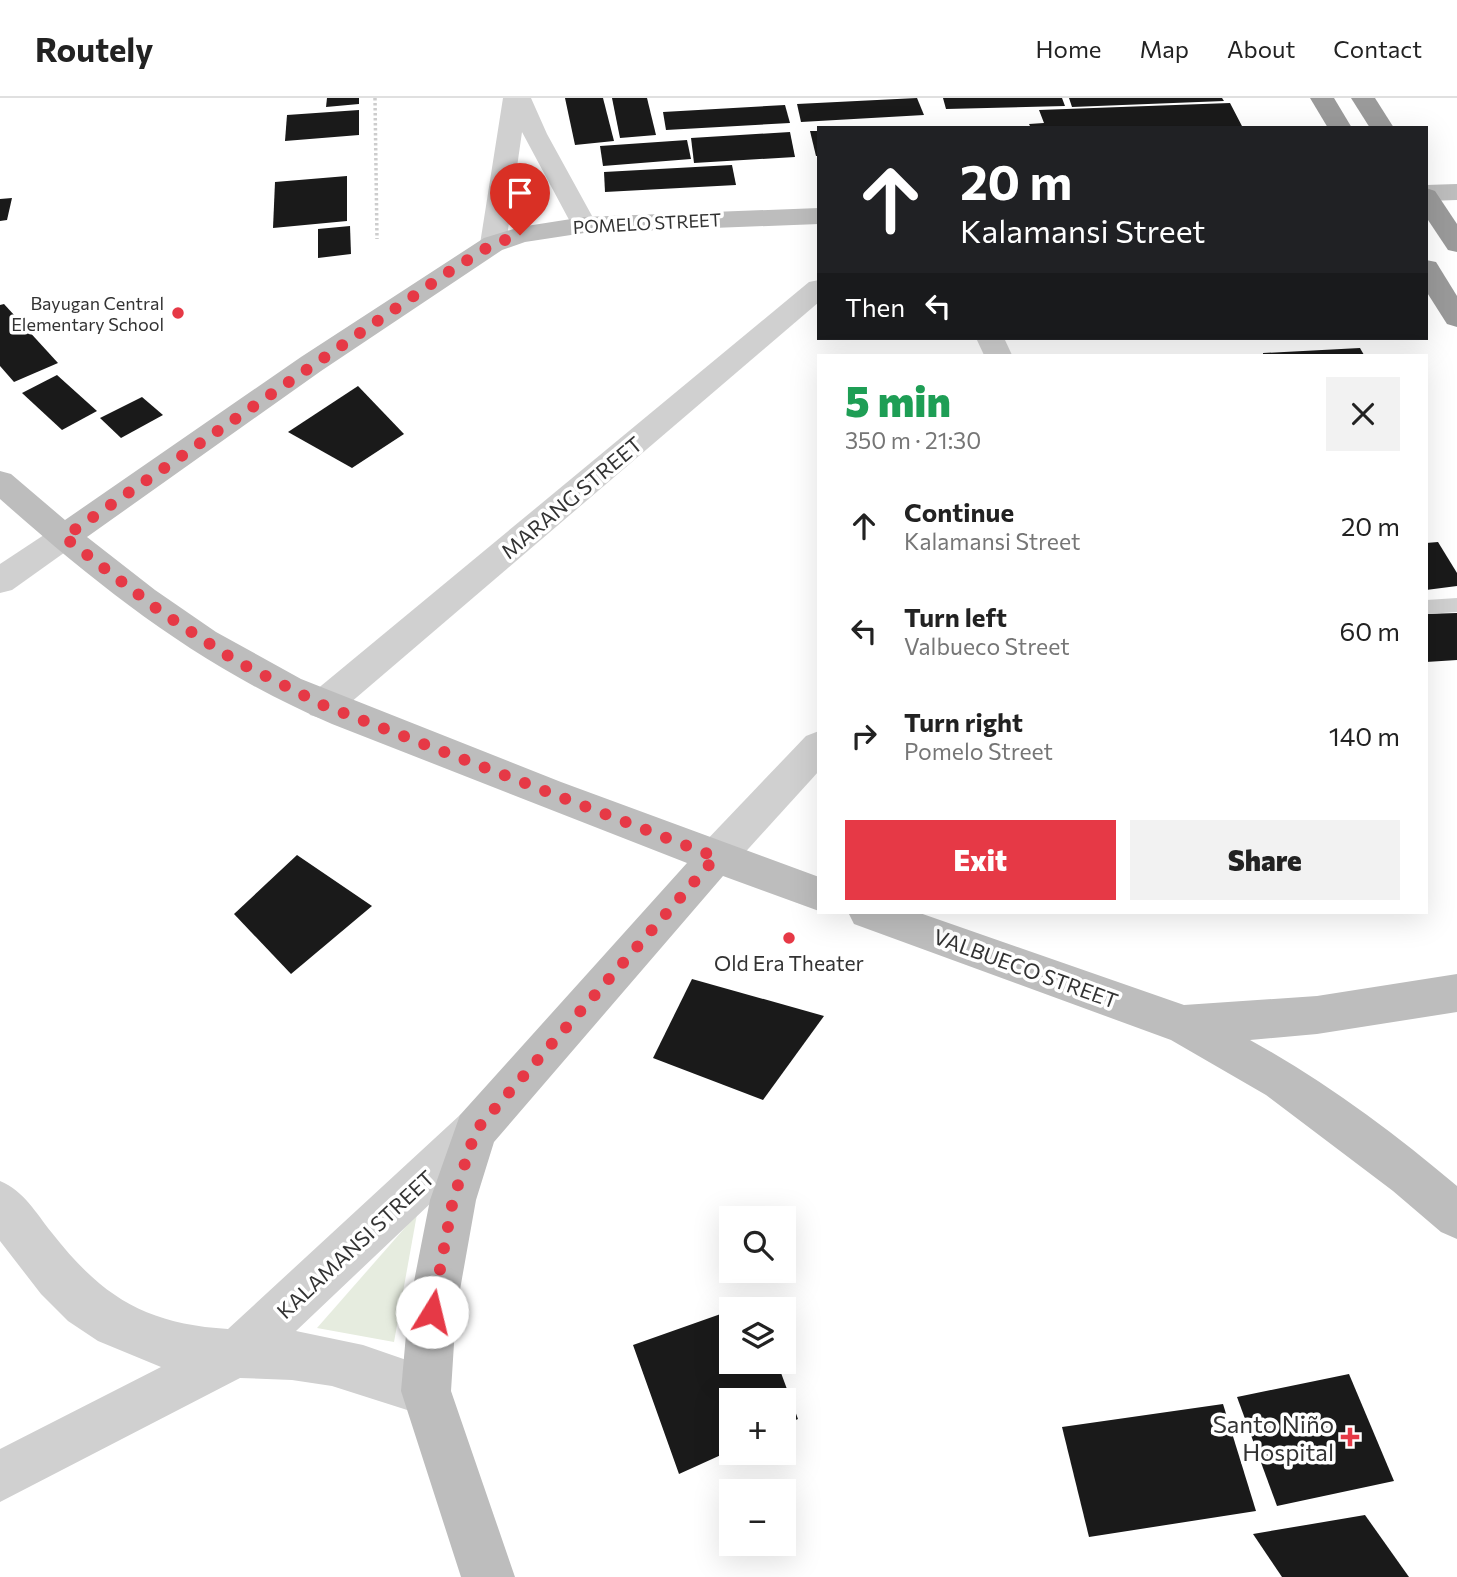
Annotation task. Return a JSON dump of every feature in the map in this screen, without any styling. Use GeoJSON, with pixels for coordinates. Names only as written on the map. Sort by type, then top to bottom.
{"type":"FeatureCollection","features":[{"type":"Feature","properties":{"kind":"highway"},"geometry":{"type":"LineString","coordinates":[[1322,98],[1339,126]]}},
{"type":"Feature","properties":{"kind":"highway"},"geometry":{"type":"LineString","coordinates":[[1363,98],[1381,126]]}},
{"type":"Feature","properties":{"kind":"highway"},"geometry":{"type":"LineString","coordinates":[[1428,198],[1457,244]]}},
{"type":"Feature","properties":{"kind":"highway"},"geometry":{"type":"LineString","coordinates":[[1428,271],[1457,318]]}},
{"type":"Feature","properties":{"kind":"street"},"geometry":{"type":"LineString","coordinates":[[517,98],[584,225]]}},
{"type":"Feature","properties":{"kind":"street"},"geometry":{"type":"LineString","coordinates":[[493,244],[517,98]]}},
{"type":"Feature","properties":{"kind":"street"},"geometry":{"type":"LineString","coordinates":[[1428,195],[1457,192]]}},
{"type":"Feature","properties":{"kind":"street","name":"POMELO STREET"},"geometry":{"type":"LineString","coordinates":[[64,537],[311,364],[493,244],[532,233],[584,225],[817,216]]}},
{"type":"Feature","properties":{"kind":"street","name":"MARANG STREET"},"geometry":{"type":"LineString","coordinates":[[323,705],[817,290]]}},
{"type":"Feature","properties":{"kind":"street"},"geometry":{"type":"LineString","coordinates":[[0,482],[64,537],[161,612],[225,654],[323,705],[817,893]]}},
{"type":"Feature","properties":{"kind":"street"},"geometry":{"type":"LineString","coordinates":[[0,581],[64,537]]}},
{"type":"Feature","properties":{"kind":"street","name":"KALAMANSI STREET"},"geometry":{"type":"LineString","coordinates":[[0,1476],[237,1354],[476,1130],[716,857],[817,748]]}},
{"type":"Feature","properties":{"kind":"street","name":"VALBUECO STREET"},"geometry":{"type":"LineString","coordinates":[[874,914],[1184,1025],[1281,1080],[1409,1175],[1457,1216]]}},
{"type":"Feature","properties":{"kind":"street","name":"VALBUECO STREET"},"geometry":{"type":"LineString","coordinates":[[1184,1025],[1317,1015],[1457,993]]}},
{"type":"Feature","properties":{"kind":"street"},"geometry":{"type":"LineString","coordinates":[[476,1130],[453,1200],[442,1250],[432,1312],[426,1391],[488,1577]]}},
{"type":"Feature","properties":{"kind":"street"},"geometry":{"type":"LineString","coordinates":[[0,1204],[66,1287],[97,1314],[135,1336],[237,1354],[296,1355],[338,1362],[426,1391]]}},
{"type":"Feature","properties":{"kind":"lane"},"geometry":{"type":"LineString","coordinates":[[1428,607],[1457,605]]}},
{"type":"Feature","properties":{"kind":"path"},"geometry":{"type":"LineString","coordinates":[[375,98],[377,239]]}},
{"type":"Feature","properties":{"kind":"shaded area"},"geometry":{"type":"Polygon","coordinates":[[[417,1214],[394,1342],[317,1328],[417,1214]]]}},
{"type":"Feature","properties":{"kind":"building"},"geometry":{"type":"Polygon","coordinates":[[[327,98],[359,98],[359,104],[326,107],[327,98]]]}},
{"type":"Feature","properties":{"kind":"building"},"geometry":{"type":"Polygon","coordinates":[[[565,98],[603,98],[614,141],[575,145],[565,98]]]}},
{"type":"Feature","properties":{"kind":"building"},"geometry":{"type":"Polygon","coordinates":[[[612,98],[647,98],[656,135],[620,138],[612,98]]]}},
{"type":"Feature","properties":{"kind":"building"},"geometry":{"type":"Polygon","coordinates":[[[917,98],[924,115],[801,122],[797,104],[917,98]]]}},
{"type":"Feature","properties":{"kind":"building"},"geometry":{"type":"Polygon","coordinates":[[[943,98],[1062,98],[1065,106],[946,109],[943,98]]]}},
{"type":"Feature","properties":{"kind":"building"},"geometry":{"type":"Polygon","coordinates":[[[1069,98],[1222,98],[1224,101],[1072,107],[1069,98]]]}},
{"type":"Feature","properties":{"kind":"building"},"geometry":{"type":"Polygon","coordinates":[[[1230,103],[1242,126],[1030,126],[1029,124],[1044,123],[1039,110],[1230,103]]]}},
{"type":"Feature","properties":{"kind":"building"},"geometry":{"type":"Polygon","coordinates":[[[785,105],[790,123],[666,130],[663,112],[785,105]]]}},
{"type":"Feature","properties":{"kind":"building"},"geometry":{"type":"Polygon","coordinates":[[[359,110],[359,135],[285,141],[287,115],[359,110]]]}},
{"type":"Feature","properties":{"kind":"building"},"geometry":{"type":"Polygon","coordinates":[[[810,131],[817,131],[816,156],[810,131]]]}},
{"type":"Feature","properties":{"kind":"building"},"geometry":{"type":"Polygon","coordinates":[[[790,132],[795,157],[694,163],[691,138],[790,132]]]}},
{"type":"Feature","properties":{"kind":"building"},"geometry":{"type":"Polygon","coordinates":[[[687,140],[691,159],[603,166],[600,146],[687,140]]]}},
{"type":"Feature","properties":{"kind":"building"},"geometry":{"type":"Polygon","coordinates":[[[732,165],[736,185],[605,192],[604,172],[732,165]]]}},
{"type":"Feature","properties":{"kind":"building"},"geometry":{"type":"Polygon","coordinates":[[[347,176],[347,221],[273,228],[275,182],[347,176]]]}},
{"type":"Feature","properties":{"kind":"building"},"geometry":{"type":"Polygon","coordinates":[[[12,198],[7,220],[0,221],[0,199],[12,198]]]}},
{"type":"Feature","properties":{"kind":"building"},"geometry":{"type":"Polygon","coordinates":[[[350,226],[351,254],[318,258],[318,229],[350,226]]]}},
{"type":"Feature","properties":{"kind":"building"},"geometry":{"type":"Polygon","coordinates":[[[4,304],[58,363],[14,382],[0,366],[0,305],[4,304]]]}},
{"type":"Feature","properties":{"kind":"building"},"geometry":{"type":"Polygon","coordinates":[[[1360,348],[1363,354],[1263,354],[1360,348]]]}},
{"type":"Feature","properties":{"kind":"building"},"geometry":{"type":"Polygon","coordinates":[[[57,375],[97,411],[62,430],[22,393],[57,375]]]}},
{"type":"Feature","properties":{"kind":"building"},"geometry":{"type":"Polygon","coordinates":[[[358,386],[404,434],[352,468],[288,432],[358,386]]]}},
{"type":"Feature","properties":{"kind":"building"},"geometry":{"type":"Polygon","coordinates":[[[142,397],[163,415],[121,438],[100,418],[142,397]]]}},
{"type":"Feature","properties":{"kind":"building"},"geometry":{"type":"Polygon","coordinates":[[[1438,542],[1457,573],[1457,586],[1428,590],[1428,543],[1438,542]]]}},
{"type":"Feature","properties":{"kind":"building"},"geometry":{"type":"Polygon","coordinates":[[[1457,613],[1457,660],[1428,662],[1428,614],[1457,613]]]}},
{"type":"Feature","properties":{"kind":"building"},"geometry":{"type":"Polygon","coordinates":[[[297,855],[372,906],[291,974],[234,914],[297,855]]]}},
{"type":"Feature","properties":{"kind":"building"},"geometry":{"type":"Polygon","coordinates":[[[692,979],[824,1016],[763,1100],[653,1058],[692,979]]]}},
{"type":"Feature","properties":{"kind":"building"},"geometry":{"type":"Polygon","coordinates":[[[719,1315],[719,1374],[781,1374],[787,1388],[719,1388],[719,1456],[679,1474],[633,1345],[719,1315]]]}},
{"type":"Feature","properties":{"kind":"building"},"geometry":{"type":"Polygon","coordinates":[[[1349,1374],[1394,1481],[1277,1506],[1237,1397],[1349,1374]]]}},
{"type":"Feature","properties":{"kind":"building"},"geometry":{"type":"Polygon","coordinates":[[[1223,1404],[1256,1511],[1089,1537],[1062,1427],[1223,1404]]]}},
{"type":"Feature","properties":{"kind":"building"},"geometry":{"type":"Polygon","coordinates":[[[1365,1515],[1409,1577],[1282,1577],[1253,1534],[1365,1515]]]}},
{"type":"Feature","properties":{"kind":"place","name":"Bayugan Central Elementary School"},"geometry":{"type":"Point","coordinates":[178,313]}},
{"type":"Feature","properties":{"kind":"place","name":"Old Era Theater"},"geometry":{"type":"Point","coordinates":[789,938]}},
{"type":"Feature","properties":{"kind":"place","name":"Santo Niño Hospital"},"geometry":{"type":"Point","coordinates":[1350,1437]}},
{"type":"Feature","properties":{"kind":"route"},"geometry":{"type":"LineString","coordinates":[[432,1312],[453,1200],[476,1130],[716,857],[323,705],[236,661],[161,612],[64,537],[311,364],[450,271],[493,244],[520,235]]}}]}
